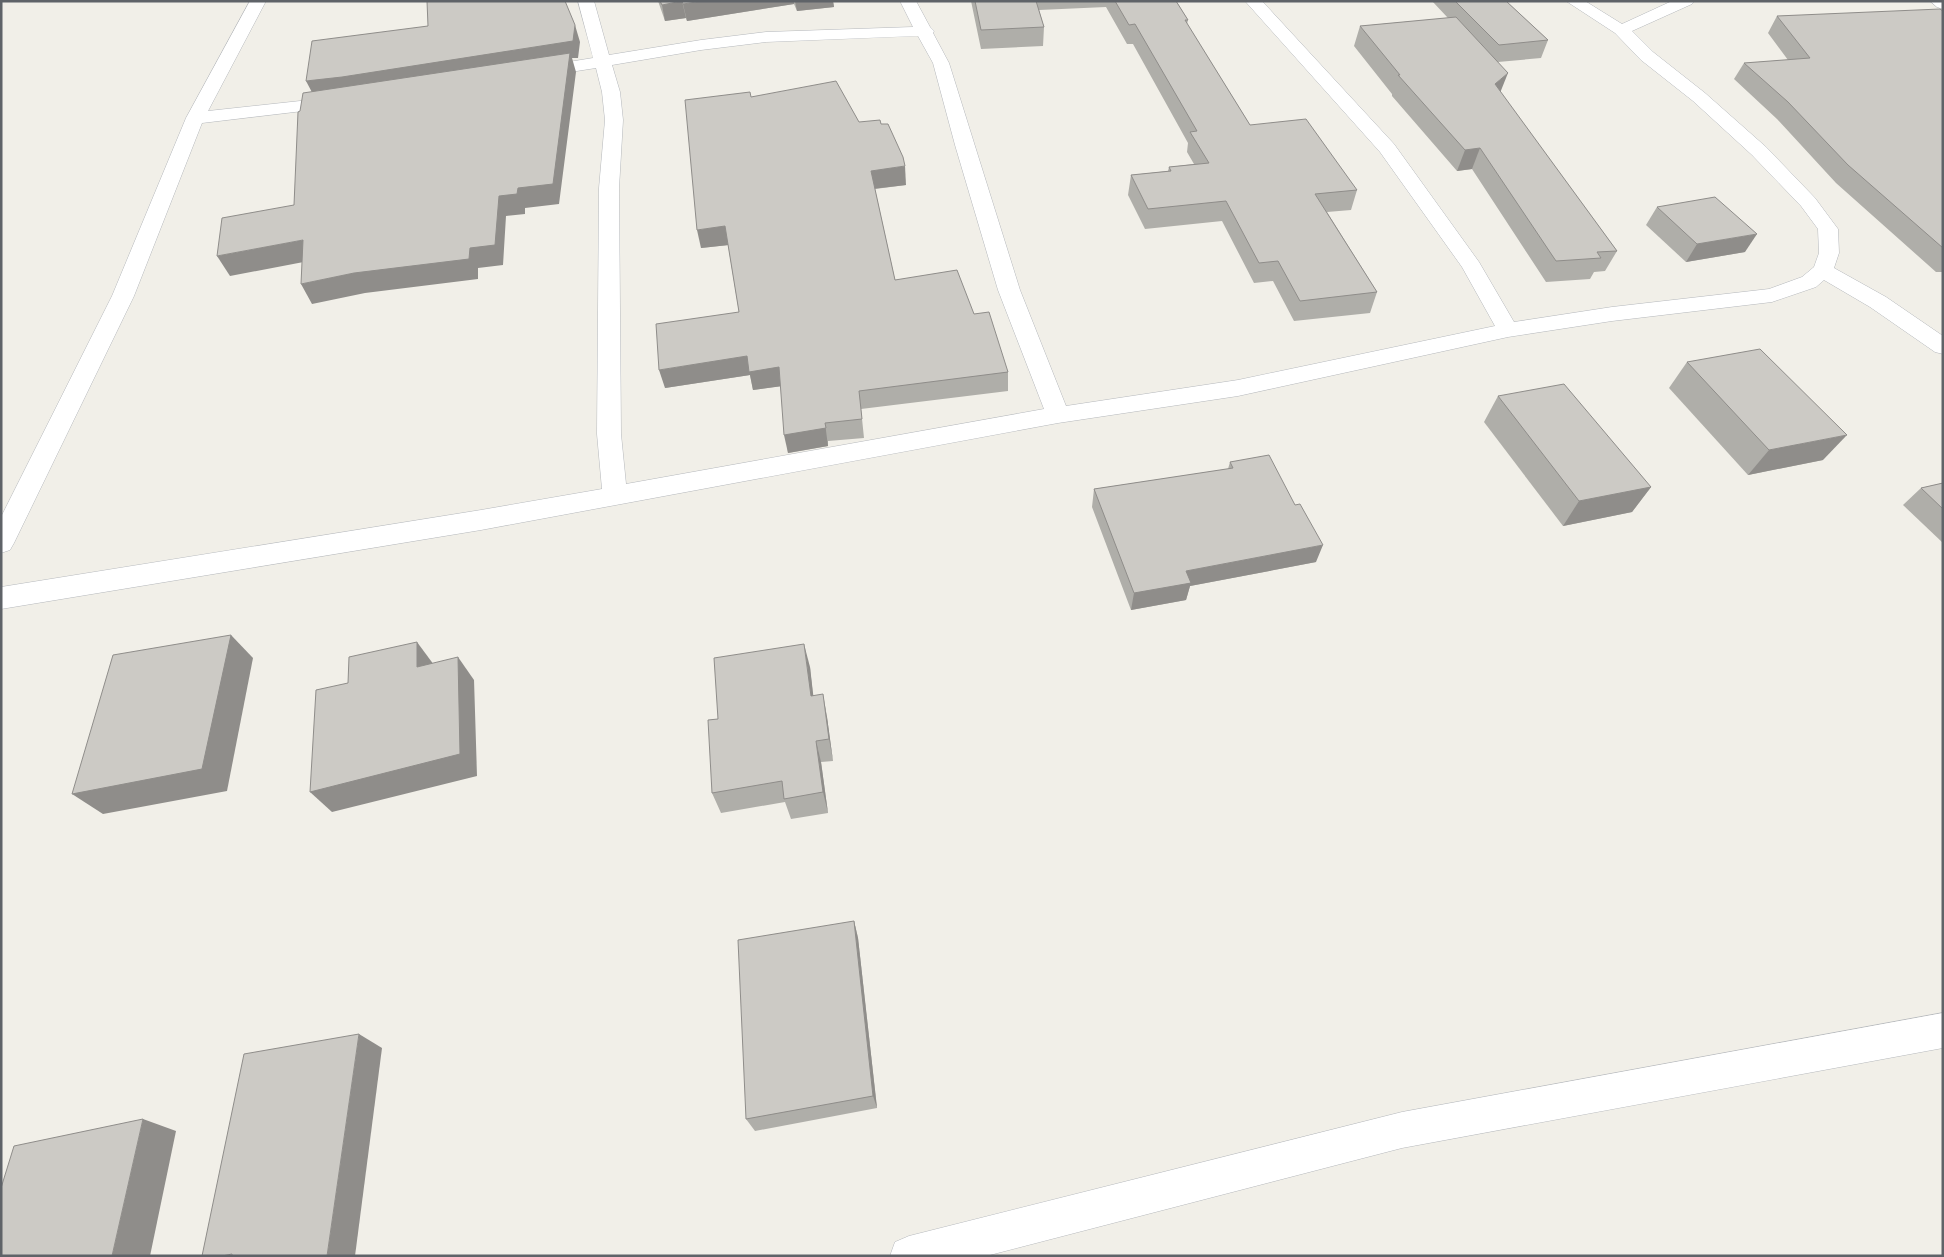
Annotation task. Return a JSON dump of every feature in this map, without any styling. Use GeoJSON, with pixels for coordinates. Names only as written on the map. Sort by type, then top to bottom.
{"type":"FeatureCollection","features":[{"type":"Feature","properties":{"kind":"street"},"geometry":{"type":"LineString","coordinates":[[1,542],[123,296],[195,118],[258,1]]}},
{"type":"Feature","properties":{"kind":"street"},"geometry":{"type":"LineString","coordinates":[[586,1],[601,62],[611,92],[614,120],[609,188],[609,434],[615,495]]}},
{"type":"Feature","properties":{"kind":"street"},"geometry":{"type":"LineString","coordinates":[[908,1],[926,32],[941,64],[1009,290],[1058,416]]}},
{"type":"Feature","properties":{"kind":"street"},"geometry":{"type":"LineString","coordinates":[[1253,1],[1387,148],[1472,266],[1508,330]]}},
{"type":"Feature","properties":{"kind":"street"},"geometry":{"type":"LineString","coordinates":[[1,598],[481,520],[1058,416],[1238,388],[1508,330],[1612,314],[1772,295],[1809,282],[1823,270],[1829,253],[1828,229],[1808,202],[1759,151],[1700,97],[1647,56],[1621,30],[1574,1]]}},
{"type":"Feature","properties":{"kind":"street"},"geometry":{"type":"LineString","coordinates":[[1621,30],[1686,1]]}},
{"type":"Feature","properties":{"kind":"street"},"geometry":{"type":"LineString","coordinates":[[1938,1],[1943,4]]}},
{"type":"Feature","properties":{"kind":"street"},"geometry":{"type":"LineString","coordinates":[[523,74],[701,45],[766,37],[926,32]]}},
{"type":"Feature","properties":{"kind":"street"},"geometry":{"type":"LineString","coordinates":[[195,118],[350,101]]}},
{"type":"Feature","properties":{"kind":"street"},"geometry":{"type":"LineString","coordinates":[[1823,270],[1878,302],[1943,347]]}},
{"type":"Feature","properties":{"kind":"street"},"geometry":{"type":"LineString","coordinates":[[909,1256],[1402,1130],[1943,1030]]}},
{"type":"Feature","properties":{"kind":"building"},"geometry":{"type":"Polygon","coordinates":[[[427,1],[565,1],[575,25],[573,41],[306,81],[312,41],[428,26],[427,1]]]}},
{"type":"Feature","properties":{"kind":"building"},"geometry":{"type":"Polygon","coordinates":[[[660,1],[682,1],[662,5],[660,1]]]}},
{"type":"Feature","properties":{"kind":"building"},"geometry":{"type":"Polygon","coordinates":[[[682,1],[703,1],[683,4],[682,1]]]}},
{"type":"Feature","properties":{"kind":"building"},"geometry":{"type":"Polygon","coordinates":[[[975,1],[1036,1],[1044,27],[981,30],[975,1]]]}},
{"type":"Feature","properties":{"kind":"building"},"geometry":{"type":"Polygon","coordinates":[[[1115,1],[1176,1],[1188,20],[1185,20],[1250,125],[1306,119],[1357,190],[1315,194],[1377,292],[1300,301],[1278,261],[1259,263],[1226,201],[1148,209],[1131,175],[1171,171],[1169,167],[1209,163],[1190,132],[1197,131],[1135,24],[1129,25],[1115,1]]]}},
{"type":"Feature","properties":{"kind":"building"},"geometry":{"type":"Polygon","coordinates":[[[1455,1],[1506,1],[1548,40],[1499,45],[1455,1]]]}},
{"type":"Feature","properties":{"kind":"building"},"geometry":{"type":"Polygon","coordinates":[[[1940,9],[1943,11],[1943,248],[1848,165],[1788,102],[1744,63],[1810,58],[1777,16],[1940,9]]]}},
{"type":"Feature","properties":{"kind":"building"},"geometry":{"type":"Polygon","coordinates":[[[1456,17],[1508,73],[1495,84],[1617,251],[1597,252],[1601,258],[1556,261],[1480,148],[1465,150],[1398,75],[1400,75],[1360,26],[1456,17]]]}},
{"type":"Feature","properties":{"kind":"building"},"geometry":{"type":"Polygon","coordinates":[[[570,53],[553,184],[518,188],[517,194],[499,196],[495,245],[470,248],[469,259],[354,273],[301,284],[303,240],[217,256],[222,218],[294,205],[298,112],[300,111],[303,93],[570,53]]]}},
{"type":"Feature","properties":{"kind":"building"},"geometry":{"type":"Polygon","coordinates":[[[836,81],[859,122],[880,120],[881,124],[888,124],[903,157],[905,166],[871,171],[895,280],[957,270],[974,314],[989,312],[1008,372],[859,391],[862,419],[825,423],[826,428],[784,435],[779,367],[749,372],[747,356],[659,370],[656,324],[739,312],[725,226],[697,230],[685,100],[750,92],[751,97],[836,81]]]}},
{"type":"Feature","properties":{"kind":"building"},"geometry":{"type":"Polygon","coordinates":[[[1715,197],[1757,234],[1697,244],[1657,207],[1715,197]]]}},
{"type":"Feature","properties":{"kind":"building"},"geometry":{"type":"Polygon","coordinates":[[[1760,349],[1847,435],[1769,450],[1687,362],[1760,349]]]}},
{"type":"Feature","properties":{"kind":"building"},"geometry":{"type":"Polygon","coordinates":[[[1564,384],[1651,487],[1579,501],[1498,396],[1564,384]]]}},
{"type":"Feature","properties":{"kind":"building"},"geometry":{"type":"Polygon","coordinates":[[[1269,455],[1295,505],[1300,504],[1323,545],[1186,571],[1191,583],[1134,593],[1094,489],[1233,468],[1230,462],[1269,455]]]}},
{"type":"Feature","properties":{"kind":"building"},"geometry":{"type":"Polygon","coordinates":[[[1943,483],[1943,509],[1921,488],[1943,483]]]}},
{"type":"Feature","properties":{"kind":"building"},"geometry":{"type":"Polygon","coordinates":[[[231,635],[202,769],[72,794],[113,655],[231,635]]]}},
{"type":"Feature","properties":{"kind":"building"},"geometry":{"type":"Polygon","coordinates":[[[417,642],[417,667],[458,657],[460,754],[310,792],[316,690],[348,683],[349,657],[417,642]]]}},
{"type":"Feature","properties":{"kind":"building"},"geometry":{"type":"Polygon","coordinates":[[[804,644],[811,696],[823,694],[829,739],[816,741],[823,792],[784,799],[782,781],[712,793],[708,720],[718,719],[714,658],[804,644]]]}},
{"type":"Feature","properties":{"kind":"building"},"geometry":{"type":"Polygon","coordinates":[[[854,921],[873,1096],[746,1119],[738,940],[854,921]]]}},
{"type":"Feature","properties":{"kind":"building"},"geometry":{"type":"Polygon","coordinates":[[[359,1034],[327,1256],[232,1256],[232,1254],[202,1256],[244,1054],[359,1034]]]}},
{"type":"Feature","properties":{"kind":"building"},"geometry":{"type":"Polygon","coordinates":[[[143,1119],[112,1256],[1,1256],[1,1188],[14,1146],[143,1119]]]}}]}
